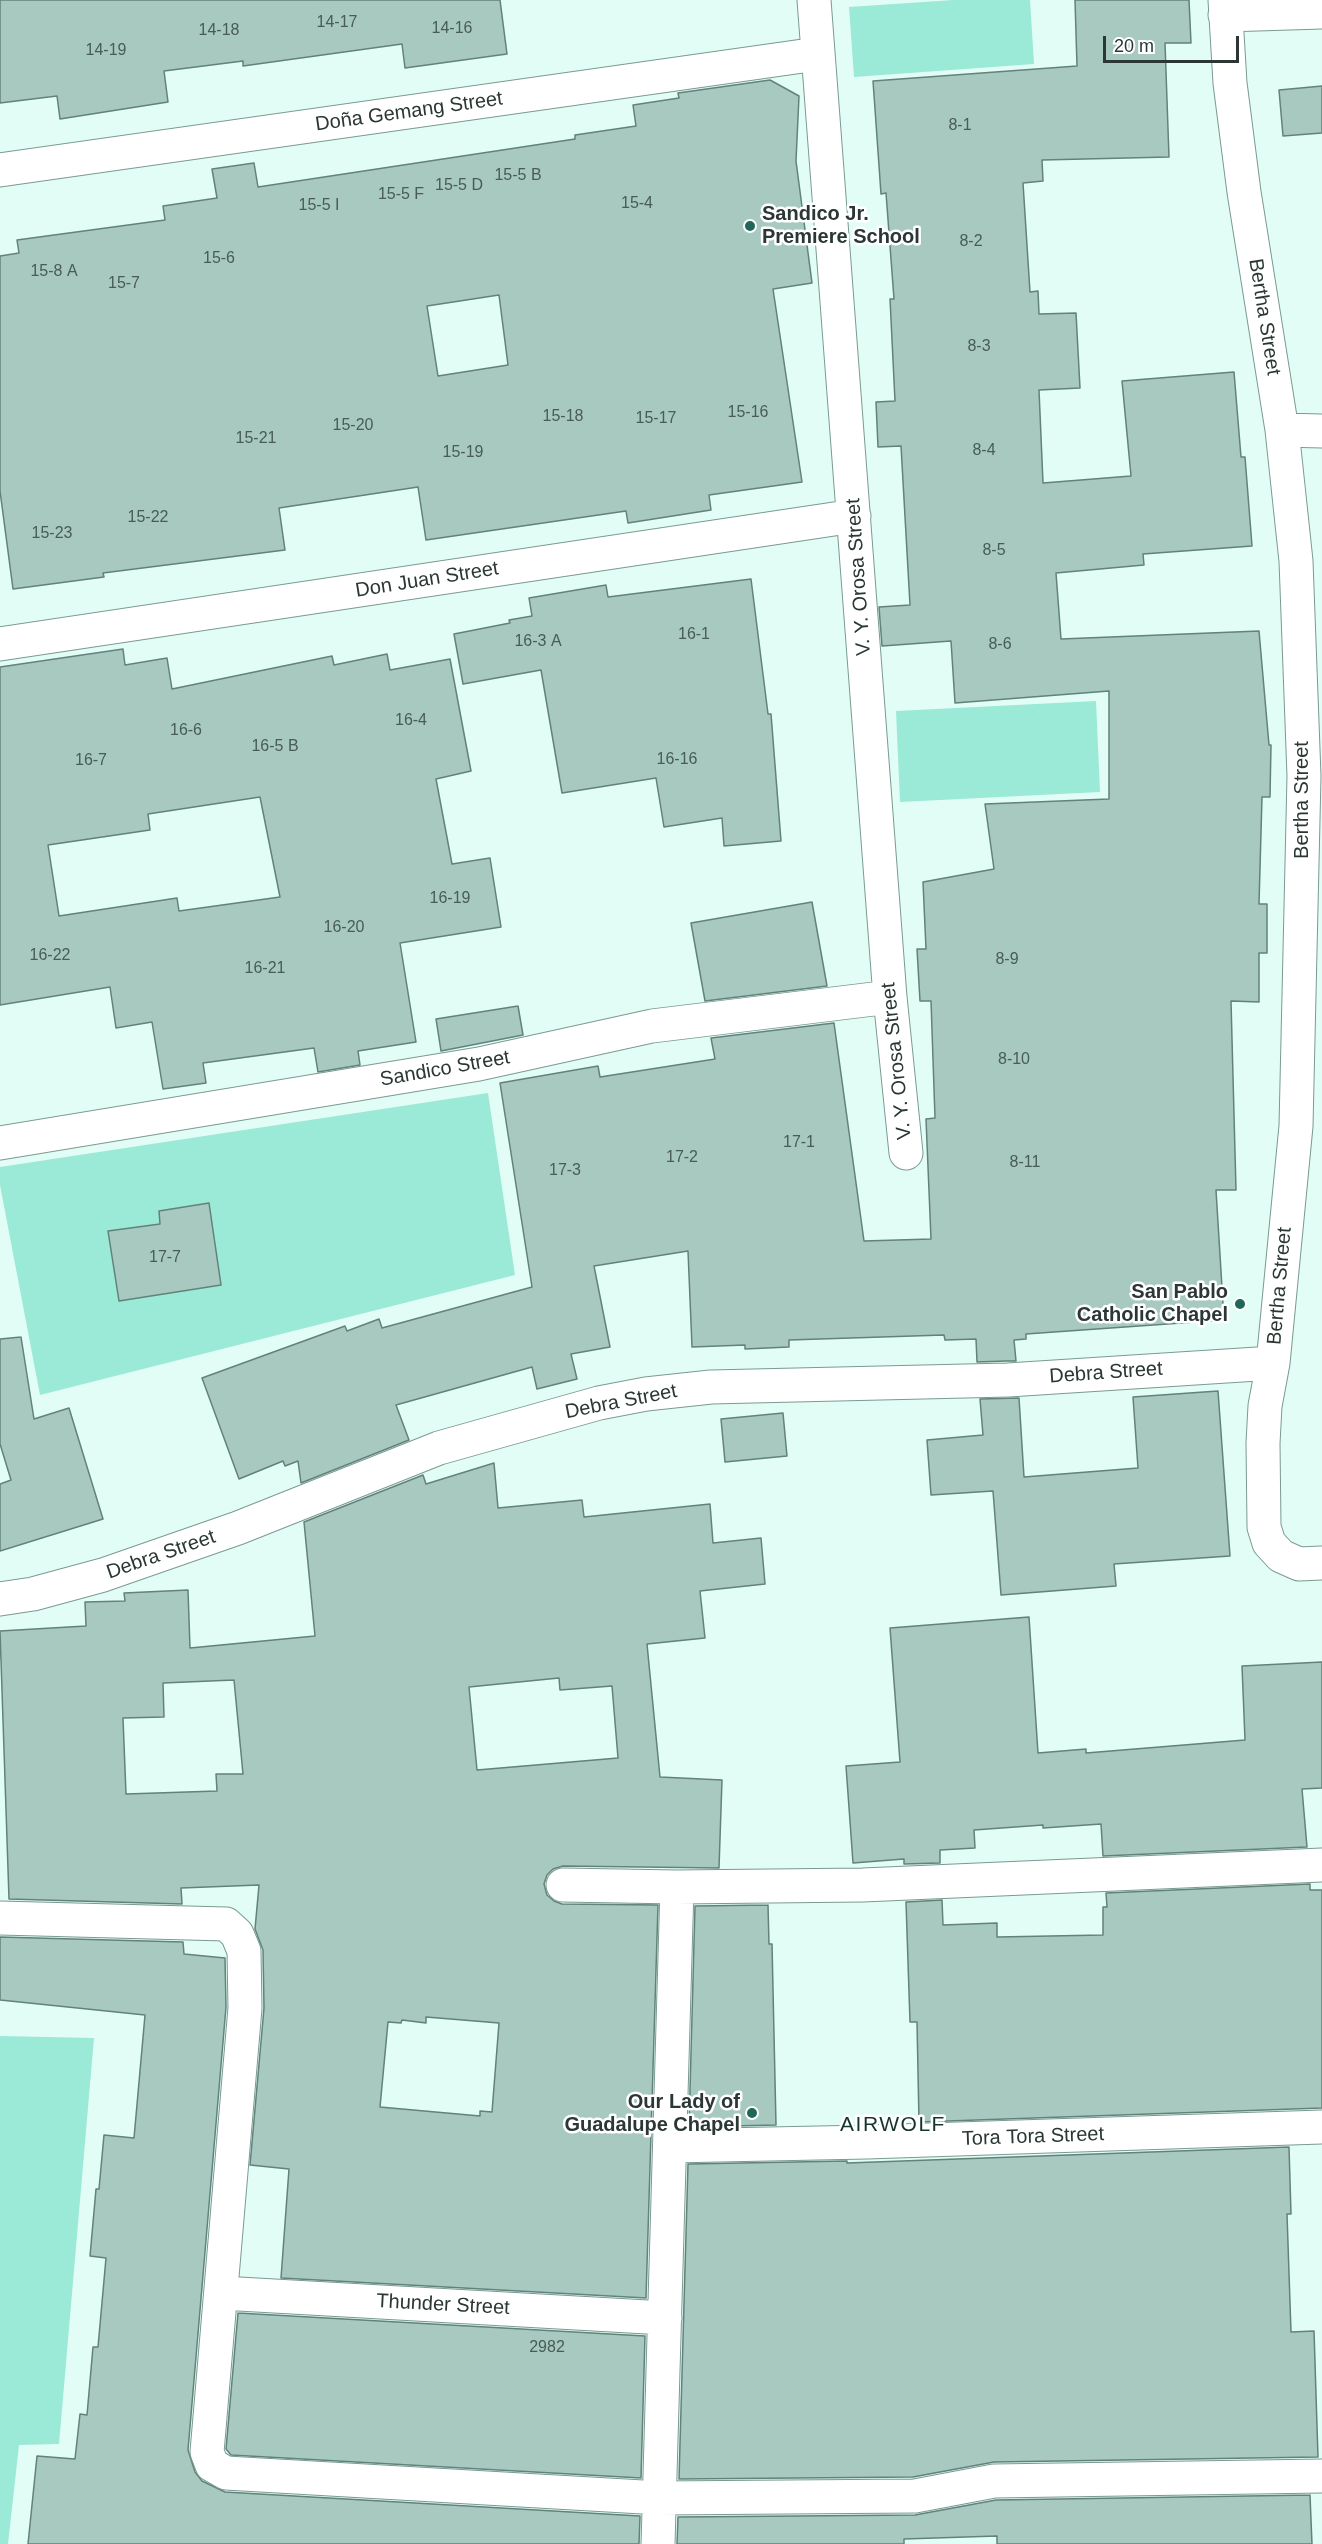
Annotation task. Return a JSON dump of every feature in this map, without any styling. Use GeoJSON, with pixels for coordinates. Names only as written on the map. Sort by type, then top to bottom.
{"type":"FeatureCollection","features":[{"type":"Feature","properties":{"kind":"street","name":"V. Y. Orosa Street"},"geometry":{"type":"LineString","coordinates":[[814,0],[890,997],[906,1153]]}},
{"type":"Feature","properties":{"kind":"street"},"geometry":{"type":"LineString","coordinates":[[1225,8],[1322,12]]}},
{"type":"Feature","properties":{"kind":"street","name":"Bertha Street"},"geometry":{"type":"LineString","coordinates":[[1225,8],[1230,83],[1244,192],[1282,430],[1296,561],[1313,776],[1309,1127],[1265,1406],[1264,1527],[1269,1543],[1281,1556],[1299,1564],[1322,1563]]}},
{"type":"Feature","properties":{"kind":"street","name":"Doña Gemang Street"},"geometry":{"type":"LineString","coordinates":[[0,170],[817,54]]}},
{"type":"Feature","properties":{"kind":"street"},"geometry":{"type":"LineString","coordinates":[[1282,430],[1322,431]]}},
{"type":"Feature","properties":{"kind":"street","name":"Don Juan Street"},"geometry":{"type":"LineString","coordinates":[[0,644],[854,516]]}},
{"type":"Feature","properties":{"kind":"street","name":"Sandico Street"},"geometry":{"type":"LineString","coordinates":[[0,1143],[478,1064],[652,1026],[890,997]]}},
{"type":"Feature","properties":{"kind":"street","name":"Debra Street"},"geometry":{"type":"LineString","coordinates":[[0,1599],[33,1594],[104,1575],[184,1548],[439,1448],[599,1403],[646,1394],[711,1387],[1008,1380],[1273,1363]]}},
{"type":"Feature","properties":{"kind":"street"},"geometry":{"type":"LineString","coordinates":[[563,1885],[677,1887],[862,1885],[1322,1865]]}},
{"type":"Feature","properties":{"kind":"street"},"geometry":{"type":"LineString","coordinates":[[658,2544],[677,1887]]}},
{"type":"Feature","properties":{"kind":"street"},"geometry":{"type":"LineString","coordinates":[[0,1918],[226,1924],[237,1934],[244,1951],[245,2008],[207,2452],[212,2465],[226,2473],[660,2498],[915,2496],[994,2481],[1322,2476]]}},
{"type":"Feature","properties":{"kind":"street","name":"Tora Tora Street"},"geometry":{"type":"LineString","coordinates":[[671,2146],[1322,2127]]}},
{"type":"Feature","properties":{"kind":"street","name":"Thunder Street"},"geometry":{"type":"LineString","coordinates":[[221,2293],[665,2318]]}},
{"type":"Feature","properties":{"kind":"green space"},"geometry":{"type":"Polygon","coordinates":[[[953,0],[1030,0],[1034,64],[854,77],[849,7],[953,0]]]}},
{"type":"Feature","properties":{"kind":"green space"},"geometry":{"type":"Polygon","coordinates":[[[1096,701],[1100,792],[900,802],[896,711],[1096,701]]]}},
{"type":"Feature","properties":{"kind":"green space"},"geometry":{"type":"Polygon","coordinates":[[[488,1093],[515,1275],[40,1395],[0,1185],[0,1167],[488,1093]]]}},
{"type":"Feature","properties":{"kind":"green space"},"geometry":{"type":"Polygon","coordinates":[[[0,2036],[94,2038],[59,2444],[19,2445],[8,2544],[0,2544],[0,2036]]]}},
{"type":"Feature","properties":{"kind":"building"},"geometry":{"type":"Polygon","coordinates":[[[0,0],[500,0],[507,54],[405,68],[402,44],[243,66],[243,61],[164,71],[168,102],[60,119],[57,96],[0,103],[0,0]]]}},
{"type":"Feature","properties":{"kind":"building"},"geometry":{"type":"Polygon","coordinates":[[[1075,0],[1189,0],[1191,43],[1165,43],[1169,157],[1042,160],[1043,181],[1023,183],[1030,292],[1038,291],[1039,314],[1076,313],[1080,388],[1039,390],[1043,483],[1131,476],[1122,381],[1234,372],[1241,457],[1245,457],[1252,546],[1143,554],[1144,565],[1056,573],[1061,639],[1259,631],[1269,745],[1271,745],[1270,797],[1262,797],[1259,904],[1267,904],[1267,953],[1259,953],[1259,1002],[1231,1001],[1236,1190],[1216,1190],[1224,1320],[1026,1334],[1026,1339],[1014,1340],[1016,1361],[977,1362],[976,1339],[945,1340],[944,1335],[789,1340],[789,1347],[745,1349],[745,1345],[692,1347],[688,1251],[594,1266],[610,1347],[571,1354],[577,1379],[537,1389],[532,1367],[396,1405],[409,1440],[301,1483],[298,1461],[285,1466],[283,1461],[239,1479],[202,1378],[345,1326],[347,1331],[379,1319],[382,1328],[532,1287],[500,1083],[598,1066],[600,1077],[715,1059],[711,1038],[834,1023],[864,1241],[931,1239],[926,1119],[935,1118],[931,1001],[920,1001],[917,949],[926,949],[923,882],[994,869],[985,804],[1109,799],[1109,691],[955,703],[951,641],[882,646],[879,607],[910,605],[901,446],[878,447],[876,402],[895,401],[890,299],[894,299],[886,193],[881,194],[873,81],[1077,66],[1075,0]]]}},
{"type":"Feature","properties":{"kind":"building"},"geometry":{"type":"Polygon","coordinates":[[[770,80],[799,96],[796,161],[812,283],[773,289],[802,482],[709,495],[711,510],[628,523],[626,511],[426,540],[418,487],[279,508],[285,550],[103,573],[104,577],[13,589],[0,491],[0,256],[19,253],[17,240],[165,220],[163,206],[217,198],[212,169],[254,163],[258,187],[575,139],[575,135],[636,126],[633,105],[679,98],[678,93],[770,80]],[[499,295],[427,306],[438,376],[508,365],[499,295]]]}},
{"type":"Feature","properties":{"kind":"building"},"geometry":{"type":"Polygon","coordinates":[[[1322,86],[1322,133],[1283,136],[1279,90],[1322,86]]]}},
{"type":"Feature","properties":{"kind":"building"},"geometry":{"type":"Polygon","coordinates":[[[751,579],[768,714],[771,714],[781,841],[724,846],[722,818],[664,827],[656,778],[562,793],[541,670],[463,684],[454,634],[510,623],[509,620],[532,616],[529,598],[606,585],[608,597],[751,579]]]}},
{"type":"Feature","properties":{"kind":"building"},"geometry":{"type":"Polygon","coordinates":[[[123,649],[125,665],[167,658],[172,689],[332,656],[334,665],[387,654],[390,670],[450,659],[471,771],[436,779],[452,864],[490,858],[501,927],[400,943],[416,1042],[358,1051],[360,1065],[318,1072],[314,1048],[203,1063],[206,1083],[163,1089],[152,1022],[116,1028],[110,987],[0,1005],[0,667],[123,649]],[[260,797],[148,814],[150,830],[48,845],[59,916],[177,898],[179,911],[280,897],[260,797]]]}},
{"type":"Feature","properties":{"kind":"building"},"geometry":{"type":"Polygon","coordinates":[[[812,902],[827,986],[705,1001],[691,923],[812,902]]]}},
{"type":"Feature","properties":{"kind":"building"},"geometry":{"type":"Polygon","coordinates":[[[518,1006],[523,1035],[441,1051],[436,1019],[518,1006]]]}},
{"type":"Feature","properties":{"kind":"building"},"geometry":{"type":"Polygon","coordinates":[[[209,1203],[221,1285],[119,1301],[108,1231],[160,1224],[159,1211],[209,1203]]]}},
{"type":"Feature","properties":{"kind":"building"},"geometry":{"type":"Polygon","coordinates":[[[21,1337],[34,1419],[69,1408],[103,1519],[0,1551],[0,1484],[11,1480],[0,1444],[0,1339],[21,1337]]]}},
{"type":"Feature","properties":{"kind":"building"},"geometry":{"type":"Polygon","coordinates":[[[1218,1391],[1230,1556],[1114,1564],[1116,1586],[1001,1595],[993,1491],[931,1495],[927,1440],[983,1435],[980,1399],[1019,1398],[1024,1477],[1138,1468],[1133,1397],[1218,1391]]]}},
{"type":"Feature","properties":{"kind":"building"},"geometry":{"type":"Polygon","coordinates":[[[783,1413],[787,1456],[725,1462],[721,1419],[783,1413]]]}},
{"type":"Feature","properties":{"kind":"building"},"geometry":{"type":"Polygon","coordinates":[[[494,1463],[498,1508],[582,1500],[584,1517],[710,1504],[713,1543],[761,1538],[765,1584],[700,1591],[705,1638],[647,1644],[660,1777],[722,1780],[719,1868],[563,1866],[553,1869],[547,1875],[544,1884],[547,1895],[562,1904],[658,1905],[646,2298],[281,2278],[289,2169],[250,2165],[264,2008],[263,1950],[255,1929],[259,1885],[181,1888],[182,1904],[9,1899],[0,1631],[86,1626],[85,1602],[125,1601],[124,1593],[188,1590],[190,1648],[315,1636],[304,1522],[423,1475],[426,1484],[494,1463]],[[559,1678],[469,1687],[477,1770],[618,1758],[612,1686],[560,1690],[559,1678]],[[234,1680],[163,1683],[164,1717],[123,1718],[126,1794],[217,1791],[216,1774],[243,1774],[234,1680]],[[426,2017],[426,2023],[402,2020],[401,2023],[388,2022],[380,2107],[480,2116],[480,2111],[492,2112],[499,2023],[426,2017]]]}},
{"type":"Feature","properties":{"kind":"building"},"geometry":{"type":"Polygon","coordinates":[[[1029,1617],[1038,1753],[1086,1749],[1086,1753],[1245,1740],[1242,1666],[1322,1662],[1322,1788],[1302,1789],[1307,1847],[1103,1856],[1101,1824],[1043,1828],[1043,1825],[974,1830],[975,1848],[940,1850],[940,1863],[904,1864],[904,1859],[853,1863],[846,1766],[900,1762],[890,1628],[1029,1617]]]}},
{"type":"Feature","properties":{"kind":"building"},"geometry":{"type":"Polygon","coordinates":[[[1310,1884],[1310,1890],[1322,1890],[1322,2108],[919,2122],[917,2022],[910,2022],[906,1902],[942,1900],[943,1925],[997,1923],[997,1937],[1103,1935],[1103,1907],[1107,1907],[1106,1893],[1310,1884]]]}},
{"type":"Feature","properties":{"kind":"building"},"geometry":{"type":"Polygon","coordinates":[[[768,1905],[769,1944],[772,1944],[776,2125],[689,2127],[695,1906],[768,1905]]]}},
{"type":"Feature","properties":{"kind":"building"},"geometry":{"type":"Polygon","coordinates":[[[0,1937],[183,1942],[184,1954],[225,1958],[226,2007],[188,2450],[195,2472],[202,2481],[225,2492],[640,2516],[639,2544],[28,2544],[37,2456],[75,2459],[80,2414],[87,2415],[93,2347],[98,2347],[106,2258],[90,2256],[96,2189],[99,2189],[104,2135],[134,2138],[145,2015],[0,2000],[0,1937]]]}},
{"type":"Feature","properties":{"kind":"building"},"geometry":{"type":"Polygon","coordinates":[[[1289,2147],[1291,2214],[1287,2214],[1291,2332],[1314,2331],[1318,2457],[994,2462],[913,2477],[679,2479],[688,2164],[847,2161],[847,2163],[1289,2147]]]}},
{"type":"Feature","properties":{"kind":"building"},"geometry":{"type":"Polygon","coordinates":[[[238,2313],[645,2336],[641,2478],[231,2455],[226,2449],[238,2313]]]}},
{"type":"Feature","properties":{"kind":"building"},"geometry":{"type":"Polygon","coordinates":[[[1310,2495],[1312,2544],[997,2544],[997,2536],[904,2539],[904,2544],[677,2544],[678,2517],[915,2515],[996,2500],[1310,2495]]]}},
{"type":"Feature","properties":{"kind":"place","name":"Sandico Jr. Premiere School"},"geometry":{"type":"Point","coordinates":[750,226]}},
{"type":"Feature","properties":{"kind":"place","name":"San Pablo Catholic Chapel"},"geometry":{"type":"Point","coordinates":[1240,1304]}},
{"type":"Feature","properties":{"kind":"place","name":"Our Lady of Guadalupe Chapel"},"geometry":{"type":"Point","coordinates":[752,2113]}},
{"type":"Feature","properties":{"kind":"district","name":"AIRWOLF"},"geometry":{"type":"Point","coordinates":[893,2125]}}]}
